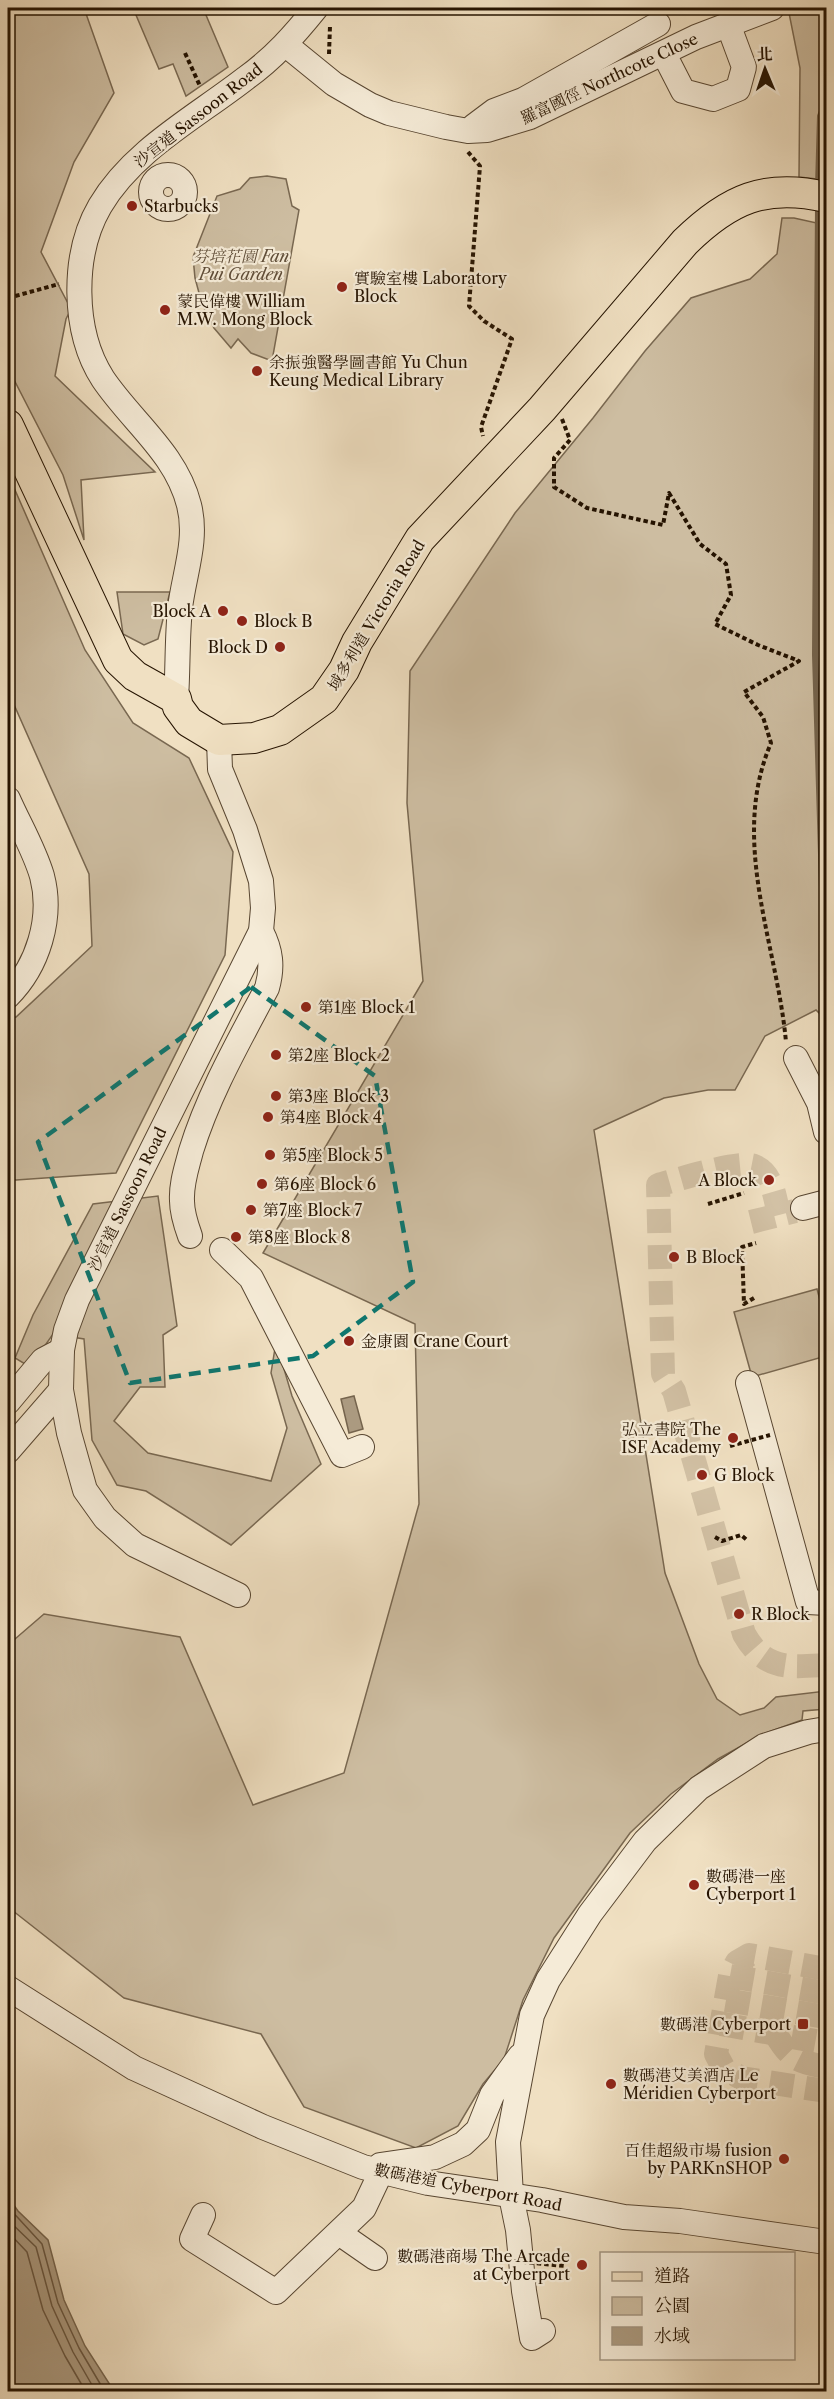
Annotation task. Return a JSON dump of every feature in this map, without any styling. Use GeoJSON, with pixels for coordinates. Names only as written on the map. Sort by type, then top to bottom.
{"type":"FeatureCollection","features":[{"type":"Feature","properties":{"kind":"main road","name":"域多利道 Victoria Road"},"geometry":{"type":"LineString","coordinates":[[219,740],[254,738],[280,730],[324,699],[344,670],[357,642],[420,539],[542,409],[685,242],[712,218],[740,200],[773,192],[810,193],[826,197]]}},
{"type":"Feature","properties":{"kind":"main road"},"geometry":{"type":"LineString","coordinates":[[8,425],[118,660],[135,676],[176,699],[178,707],[189,722],[219,740]]}},
{"type":"Feature","properties":{"kind":"street","name":"羅富國徑 Northcote Close"},"geometry":{"type":"LineString","coordinates":[[286,45],[340,89],[370,105],[466,140],[487,130],[530,117],[728,24],[772,8]]}},
{"type":"Feature","properties":{"kind":"street","name":"沙宣道 Sassoon Road"},"geometry":{"type":"LineString","coordinates":[[176,699],[180,608],[193,530],[189,502],[169,459],[103,378],[90,350],[78,288],[82,250],[100,207],[117,182],[136,161],[248,77],[323,13]]}},
{"type":"Feature","properties":{"kind":"street"},"geometry":{"type":"LineString","coordinates":[[466,140],[494,111],[523,100],[658,24]]}},
{"type":"Feature","properties":{"kind":"street"},"geometry":{"type":"LineString","coordinates":[[664,54],[682,91],[713,99],[738,89],[744,67],[728,24]]}},
{"type":"Feature","properties":{"kind":"street"},"geometry":{"type":"LineString","coordinates":[[136,161],[158,179]]}},
{"type":"Feature","properties":{"kind":"street","name":"沙宣道 Sassoon Road"},"geometry":{"type":"LineString","coordinates":[[219,740],[220,769],[245,830],[261,881],[263,908],[261,931],[77,1300],[66,1330],[62,1350],[61,1390],[71,1443],[85,1490],[105,1518],[135,1545],[238,1595]]}},
{"type":"Feature","properties":{"kind":"street"},"geometry":{"type":"LineString","coordinates":[[8,799],[42,877],[45,912],[38,948],[31,965],[22,981],[8,996]]}},
{"type":"Feature","properties":{"kind":"street"},"geometry":{"type":"LineString","coordinates":[[190,1236],[183,1212],[185,1173],[214,1090],[267,988],[270,976],[270,952],[261,931]]}},
{"type":"Feature","properties":{"kind":"street"},"geometry":{"type":"LineString","coordinates":[[791,1050],[819,1103],[826,1132]]}},
{"type":"Feature","properties":{"kind":"street"},"geometry":{"type":"LineString","coordinates":[[803,1208],[826,1202]]}},
{"type":"Feature","properties":{"kind":"street"},"geometry":{"type":"LineString","coordinates":[[222,1250],[251,1278],[342,1455],[362,1447]]}},
{"type":"Feature","properties":{"kind":"street"},"geometry":{"type":"LineString","coordinates":[[8,1402],[43,1359],[62,1350]]}},
{"type":"Feature","properties":{"kind":"street"},"geometry":{"type":"LineString","coordinates":[[748,1383],[808,1602],[826,1603]]}},
{"type":"Feature","properties":{"kind":"street"},"geometry":{"type":"LineString","coordinates":[[8,1451],[61,1390]]}},
{"type":"Feature","properties":{"kind":"street"},"geometry":{"type":"LineString","coordinates":[[543,2331],[532,2338],[524,2291],[518,2230],[510,2196],[508,2142],[531,2016],[548,1980],[590,1914],[645,1841],[699,1788],[764,1746],[808,1732],[826,1729]]}},
{"type":"Feature","properties":{"kind":"street","name":"數碼港道 Cyberport Road"},"geometry":{"type":"LineString","coordinates":[[8,1988],[134,2068],[263,2127],[372,2169],[428,2183],[624,2217],[680,2221],[826,2242]]}},
{"type":"Feature","properties":{"kind":"street"},"geometry":{"type":"LineString","coordinates":[[203,2215],[192,2239],[276,2292],[364,2208],[372,2169],[435,2157],[463,2144],[478,2130],[492,2096],[524,2050]]}},
{"type":"Feature","properties":{"kind":"street"},"geometry":{"type":"LineString","coordinates":[[339,2233],[375,2258]]}},
{"type":"Feature","properties":{"kind":"path"},"geometry":{"type":"LineString","coordinates":[[323,13],[328,62]]}},
{"type":"Feature","properties":{"kind":"path"},"geometry":{"type":"LineString","coordinates":[[185,53],[203,95]]}},
{"type":"Feature","properties":{"kind":"path"},"geometry":{"type":"LineString","coordinates":[[466,140],[480,166],[469,306],[484,321],[512,339],[482,427],[483,436],[488,443]]}},
{"type":"Feature","properties":{"kind":"path"},"geometry":{"type":"LineString","coordinates":[[8,298],[61,284]]}},
{"type":"Feature","properties":{"kind":"path"},"geometry":{"type":"LineString","coordinates":[[561,415],[570,440],[554,458],[554,487],[587,508],[663,525],[669,493],[700,544],[726,564],[731,595],[715,624],[799,662],[744,692],[763,717],[771,743],[762,764],[755,801],[753,857],[791,1050]]}},
{"type":"Feature","properties":{"kind":"path"},"geometry":{"type":"LineString","coordinates":[[708,1204],[744,1192]]}},
{"type":"Feature","properties":{"kind":"path"},"geometry":{"type":"LineString","coordinates":[[753,1298],[744,1304],[742,1247],[756,1243]]}},
{"type":"Feature","properties":{"kind":"path"},"geometry":{"type":"LineString","coordinates":[[730,1446],[770,1435]]}},
{"type":"Feature","properties":{"kind":"path"},"geometry":{"type":"LineString","coordinates":[[715,1537],[722,1541],[741,1535],[747,1540]]}},
{"type":"Feature","properties":{"kind":"path"},"geometry":{"type":"LineString","coordinates":[[492,2259],[565,2266]]}},
{"type":"Feature","properties":{"kind":"highlighted area"},"geometry":{"type":"Polygon","coordinates":[[[251,987],[375,1076],[413,1282],[313,1356],[130,1383],[38,1142],[251,987]]]}},
{"type":"Feature","properties":{"kind":"green space"},"geometry":{"type":"Polygon","coordinates":[[[8,8],[84,8],[114,93],[74,162],[41,252],[71,309],[66,319],[55,376],[155,472],[81,480],[84,540],[63,475],[8,368],[8,8]]]}},
{"type":"Feature","properties":{"kind":"green space"},"geometry":{"type":"Polygon","coordinates":[[[133,8],[203,8],[228,67],[186,96],[173,64],[159,69],[133,8]]]}},
{"type":"Feature","properties":{"kind":"green space"},"geometry":{"type":"Polygon","coordinates":[[[788,8],[826,8],[826,180],[799,177],[800,68],[788,8]]]}},
{"type":"Feature","properties":{"kind":"green space","name":"芬培花園 Fan Pui Garden"},"geometry":{"type":"Polygon","coordinates":[[[267,176],[286,179],[292,206],[299,210],[272,361],[251,353],[238,339],[231,348],[214,328],[202,304],[195,278],[193,257],[217,196],[240,189],[250,178],[267,176]]]}},
{"type":"Feature","properties":{"kind":"green space"},"geometry":{"type":"Polygon","coordinates":[[[782,218],[794,218],[826,225],[826,1020],[816,1010],[765,1036],[735,1090],[708,1090],[664,1098],[594,1130],[665,1573],[699,1664],[717,1699],[740,1715],[764,1708],[776,1697],[826,1691],[826,1709],[803,1711],[802,1720],[763,1734],[718,1759],[671,1794],[630,1833],[554,1938],[523,2000],[504,2059],[483,2084],[458,2126],[416,2148],[304,2107],[261,2034],[124,1998],[8,1907],[8,1645],[44,1614],[180,1637],[253,1805],[344,1773],[419,1504],[415,1324],[263,1253],[423,981],[407,803],[410,671],[515,513],[645,351],[691,298],[750,279],[777,254],[782,218]]]}},
{"type":"Feature","properties":{"kind":"green space"},"geometry":{"type":"Polygon","coordinates":[[[8,474],[85,650],[133,723],[189,758],[233,852],[225,955],[116,1173],[16,1180],[8,1178],[8,1020],[16,1017],[92,946],[89,874],[8,691],[8,474]]]}},
{"type":"Feature","properties":{"kind":"green space"},"geometry":{"type":"Polygon","coordinates":[[[117,592],[170,592],[158,639],[144,645],[123,634],[117,592]]]}},
{"type":"Feature","properties":{"kind":"green space"},"geometry":{"type":"Polygon","coordinates":[[[158,1196],[177,1326],[163,1335],[165,1387],[140,1387],[114,1421],[148,1453],[271,1481],[287,1428],[271,1373],[276,1342],[292,1396],[321,1464],[231,1545],[146,1491],[117,1485],[92,1440],[84,1339],[53,1334],[30,1367],[15,1358],[33,1315],[93,1204],[158,1196]]]}},
{"type":"Feature","properties":{"kind":"green space"},"geometry":{"type":"Polygon","coordinates":[[[817,1289],[826,1323],[826,1356],[752,1377],[734,1312],[817,1289]]]}},
{"type":"Feature","properties":{"kind":"water"},"geometry":{"type":"Polygon","coordinates":[[[354,1396],[363,1429],[349,1433],[341,1399],[354,1396]]]}},
{"type":"Feature","properties":{"kind":"water"},"geometry":{"type":"Polygon","coordinates":[[[8,2197],[18,2211],[48,2240],[64,2300],[85,2346],[114,2391],[8,2391],[8,2197]]]}},
{"type":"Feature","properties":{"kind":"waterway"},"geometry":{"type":"LineString","coordinates":[[818,186],[820,116],[826,101]]}},
{"type":"Feature","properties":{"kind":"waterway"},"geometry":{"type":"LineString","coordinates":[[818,205],[815,655],[825,987],[822,1032]]}},
{"type":"Feature","properties":{"kind":"tunnel"},"geometry":{"type":"LineString","coordinates":[[779,1215],[769,1180],[760,1169],[754,1166],[722,1168],[658,1185],[663,1374],[674,1391],[744,1634],[760,1655],[769,1661],[789,1666],[826,1665]]}},
{"type":"Feature","properties":{"kind":"tunnel"},"geometry":{"type":"LineString","coordinates":[[751,1222],[795,1211]]}},
{"type":"Feature","properties":{"kind":"tunnel"},"geometry":{"type":"LineString","coordinates":[[826,1969],[749,1955],[737,1962],[730,1976],[716,2054],[723,2067],[741,2078],[826,2091]]}},
{"type":"Feature","properties":{"kind":"tunnel"},"geometry":{"type":"LineString","coordinates":[[730,1976],[826,1993]]}},
{"type":"Feature","properties":{"kind":"tunnel"},"geometry":{"type":"LineString","coordinates":[[726,2000],[826,2017]]}},
{"type":"Feature","properties":{"kind":"tunnel"},"geometry":{"type":"LineString","coordinates":[[721,2024],[826,2043]]}},
{"type":"Feature","properties":{"kind":"tunnel"},"geometry":{"type":"LineString","coordinates":[[775,2033],[790,2054],[802,2061],[826,2067]]}},
{"type":"Feature","properties":{"kind":"place","name":"Starbucks"},"geometry":{"type":"Point","coordinates":[132,206]}},
{"type":"Feature","properties":{"kind":"place","name":"實驗室樓 Laboratory Block"},"geometry":{"type":"Point","coordinates":[342,287]}},
{"type":"Feature","properties":{"kind":"place","name":"蒙民偉樓 William M.W. Mong Block"},"geometry":{"type":"Point","coordinates":[165,310]}},
{"type":"Feature","properties":{"kind":"place","name":"余振強醫學圖書館 Yu Chun Keung Medical Library"},"geometry":{"type":"Point","coordinates":[257,371]}},
{"type":"Feature","properties":{"kind":"place","name":"Block A"},"geometry":{"type":"Point","coordinates":[223,611]}},
{"type":"Feature","properties":{"kind":"place","name":"Block B"},"geometry":{"type":"Point","coordinates":[242,621]}},
{"type":"Feature","properties":{"kind":"place","name":"Block D"},"geometry":{"type":"Point","coordinates":[280,647]}},
{"type":"Feature","properties":{"kind":"place","name":"第1座 Block 1"},"geometry":{"type":"Point","coordinates":[306,1007]}},
{"type":"Feature","properties":{"kind":"place","name":"第2座 Block 2"},"geometry":{"type":"Point","coordinates":[276,1055]}},
{"type":"Feature","properties":{"kind":"place","name":"第3座 Block 3"},"geometry":{"type":"Point","coordinates":[276,1096]}},
{"type":"Feature","properties":{"kind":"place","name":"第4座 Block 4"},"geometry":{"type":"Point","coordinates":[268,1117]}},
{"type":"Feature","properties":{"kind":"place","name":"第5座 Block 5"},"geometry":{"type":"Point","coordinates":[270,1155]}},
{"type":"Feature","properties":{"kind":"place","name":"A Block"},"geometry":{"type":"Point","coordinates":[769,1180]}},
{"type":"Feature","properties":{"kind":"place","name":"第6座 Block 6"},"geometry":{"type":"Point","coordinates":[262,1184]}},
{"type":"Feature","properties":{"kind":"place","name":"第7座 Block 7"},"geometry":{"type":"Point","coordinates":[251,1210]}},
{"type":"Feature","properties":{"kind":"place","name":"第8座 Block 8"},"geometry":{"type":"Point","coordinates":[236,1237]}},
{"type":"Feature","properties":{"kind":"place","name":"B Block"},"geometry":{"type":"Point","coordinates":[674,1257]}},
{"type":"Feature","properties":{"kind":"place","name":"金康園 Crane Court"},"geometry":{"type":"Point","coordinates":[349,1341]}},
{"type":"Feature","properties":{"kind":"place","name":"弘立書院 The ISF Academy"},"geometry":{"type":"Point","coordinates":[733,1438]}},
{"type":"Feature","properties":{"kind":"place","name":"G Block"},"geometry":{"type":"Point","coordinates":[702,1475]}},
{"type":"Feature","properties":{"kind":"place","name":"R Block"},"geometry":{"type":"Point","coordinates":[739,1614]}},
{"type":"Feature","properties":{"kind":"place","name":"數碼港一座 Cyberport 1"},"geometry":{"type":"Point","coordinates":[694,1885]}},
{"type":"Feature","properties":{"kind":"place","name":"數碼港 Cyberport"},"geometry":{"type":"Point","coordinates":[803,2024]}},
{"type":"Feature","properties":{"kind":"place","name":"數碼港艾美酒店 Le Méridien Cyberport"},"geometry":{"type":"Point","coordinates":[611,2084]}},
{"type":"Feature","properties":{"kind":"place","name":"百佳超級市場 fusion by PARKnSHOP"},"geometry":{"type":"Point","coordinates":[784,2159]}},
{"type":"Feature","properties":{"kind":"place","name":"數碼港商場 The Arcade at Cyberport"},"geometry":{"type":"Point","coordinates":[582,2265]}}]}
